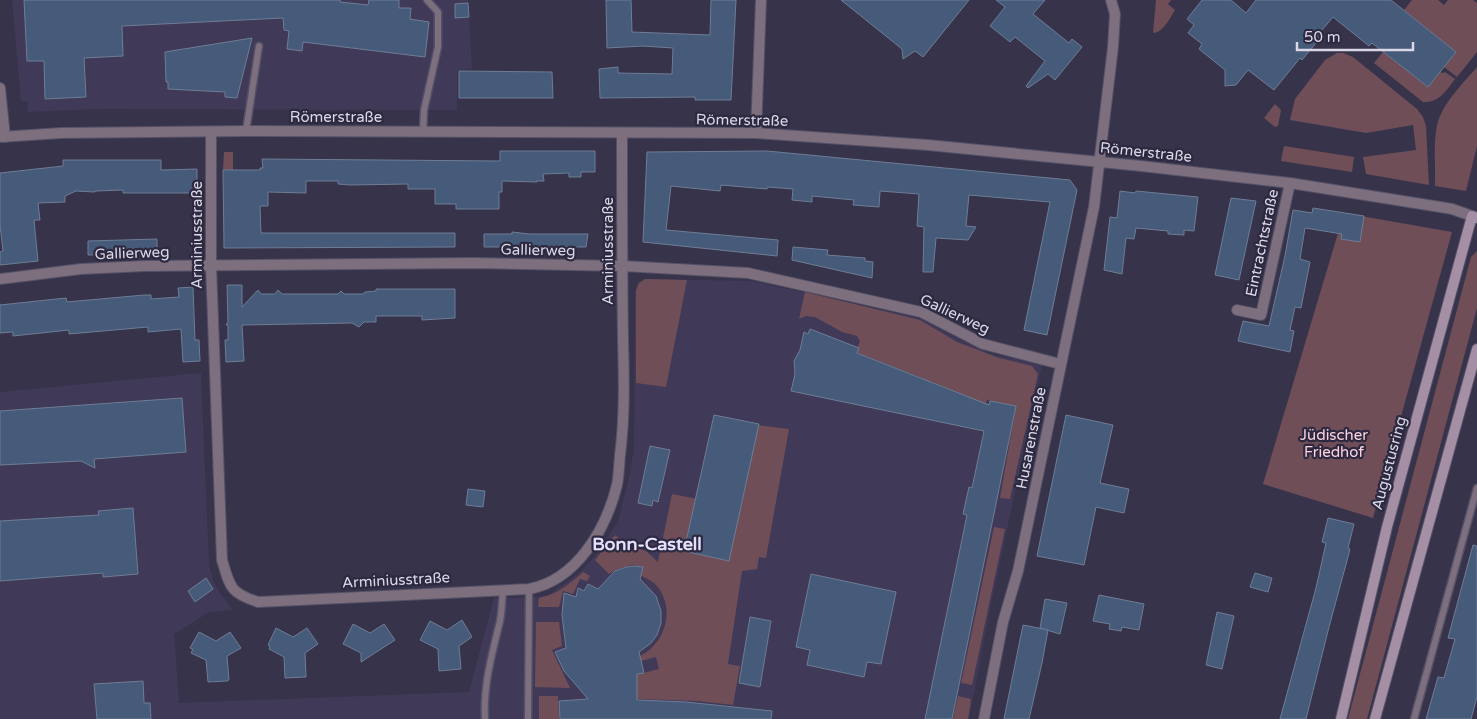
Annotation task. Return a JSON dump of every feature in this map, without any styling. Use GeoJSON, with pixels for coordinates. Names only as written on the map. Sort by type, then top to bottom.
{"type":"FeatureCollection","features":[{"type":"Feature","properties":{"kind":"main road","name":"Augustusring"},"geometry":{"type":"LineString","coordinates":[[1341,719],[1387,527],[1475,217]]}},
{"type":"Feature","properties":{"kind":"main road"},"geometry":{"type":"LineString","coordinates":[[1375,719],[1476,354]]}},
{"type":"Feature","properties":{"kind":"street"},"geometry":{"type":"LineString","coordinates":[[756,133],[761,0]]}},
{"type":"Feature","properties":{"kind":"street","name":"Husarenstraße"},"geometry":{"type":"LineString","coordinates":[[984,719],[1003,622],[1018,571],[1094,206],[1113,48],[1115,14],[1111,0]]}},
{"type":"Feature","properties":{"kind":"street"},"geometry":{"type":"LineString","coordinates":[[0,88],[2,137]]}},
{"type":"Feature","properties":{"kind":"street","name":"Römerstraße"},"geometry":{"type":"LineString","coordinates":[[2,137],[61,133],[246,131],[756,133],[928,145],[1290,183],[1452,209],[1475,217]]}},
{"type":"Feature","properties":{"kind":"street","name":"Arminiusstraße"},"geometry":{"type":"LineString","coordinates":[[211,132],[211,266],[222,560],[229,585],[241,597],[258,602],[529,589],[541,587],[554,581],[579,559],[606,520],[617,483],[624,425],[622,133]]}},
{"type":"Feature","properties":{"kind":"street","name":"Eintrachtstraße"},"geometry":{"type":"LineString","coordinates":[[1237,310],[1261,315],[1290,183]]}},
{"type":"Feature","properties":{"kind":"street","name":"Gallierweg"},"geometry":{"type":"LineString","coordinates":[[0,279],[81,269],[144,266],[474,263],[623,266],[748,272],[921,312],[983,344],[1060,364]]}},
{"type":"Feature","properties":{"kind":"lane"},"geometry":{"type":"LineString","coordinates":[[424,132],[424,110],[438,47],[438,12],[427,0]]}},
{"type":"Feature","properties":{"kind":"lane"},"geometry":{"type":"LineString","coordinates":[[246,131],[259,46]]}},
{"type":"Feature","properties":{"kind":"lane"},"geometry":{"type":"LineString","coordinates":[[1414,719],[1477,488]]}},
{"type":"Feature","properties":{"kind":"lane"},"geometry":{"type":"LineString","coordinates":[[528,719],[529,589]]}},
{"type":"Feature","properties":{"kind":"lane"},"geometry":{"type":"LineString","coordinates":[[485,719],[484,703],[490,661],[500,620],[503,590]]}},
{"type":"Feature","properties":{"kind":"shaded area"},"geometry":{"type":"Polygon","coordinates":[[[12,0],[468,0],[472,69],[457,70],[457,110],[95,109],[28,112],[27,101],[21,101],[12,0]]]}},
{"type":"Feature","properties":{"kind":"shaded area"},"geometry":{"type":"Polygon","coordinates":[[[645,279],[751,281],[921,318],[991,354],[1042,365],[989,614],[969,719],[0,719],[0,392],[201,373],[209,565],[214,583],[233,610],[209,612],[174,634],[179,703],[469,692],[494,598],[537,597],[550,594],[579,573],[594,557],[618,522],[634,449],[635,289],[638,283],[645,279]]]}},
{"type":"Feature","properties":{"kind":"green space"},"geometry":{"type":"Polygon","coordinates":[[[1156,0],[1171,0],[1168,4],[1175,10],[1163,28],[1153,33],[1156,0]]]}},
{"type":"Feature","properties":{"kind":"green space"},"geometry":{"type":"Polygon","coordinates":[[[1412,0],[1438,0],[1444,5],[1448,0],[1473,0],[1477,3],[1477,52],[1457,77],[1444,67],[1456,52],[1404,10],[1412,0]]]}},
{"type":"Feature","properties":{"kind":"green space"},"geometry":{"type":"Polygon","coordinates":[[[1383,52],[1428,87],[1440,72],[1445,72],[1455,79],[1438,98],[1433,101],[1423,102],[1374,63],[1383,52]]]}},
{"type":"Feature","properties":{"kind":"green space"},"geometry":{"type":"Polygon","coordinates":[[[1337,53],[1353,57],[1417,109],[1423,117],[1426,126],[1429,185],[1366,174],[1363,157],[1416,150],[1413,125],[1366,133],[1290,120],[1295,99],[1325,60],[1337,53]]]}},
{"type":"Feature","properties":{"kind":"green space"},"geometry":{"type":"Polygon","coordinates":[[[1477,67],[1477,146],[1466,191],[1435,186],[1435,141],[1440,116],[1452,97],[1477,67]]]}},
{"type":"Feature","properties":{"kind":"green space"},"geometry":{"type":"Polygon","coordinates":[[[1275,104],[1281,110],[1278,126],[1275,127],[1264,118],[1275,104]]]}},
{"type":"Feature","properties":{"kind":"green space"},"geometry":{"type":"Polygon","coordinates":[[[1284,146],[1354,157],[1352,172],[1281,161],[1284,146]]]}},
{"type":"Feature","properties":{"kind":"green space"},"geometry":{"type":"Polygon","coordinates":[[[224,152],[233,152],[233,170],[223,170],[224,152]]]}},
{"type":"Feature","properties":{"kind":"green space","name":"Jüdischer Friedhof"},"geometry":{"type":"Polygon","coordinates":[[[1344,213],[1452,232],[1373,518],[1263,484],[1344,213]]]}},
{"type":"Feature","properties":{"kind":"green space"},"geometry":{"type":"Polygon","coordinates":[[[1477,251],[1477,308],[1367,719],[1348,719],[1471,257],[1477,251]]]}},
{"type":"Feature","properties":{"kind":"green space"},"geometry":{"type":"Polygon","coordinates":[[[645,279],[687,280],[666,387],[636,383],[636,291],[639,283],[645,279]]]}},
{"type":"Feature","properties":{"kind":"green space"},"geometry":{"type":"Polygon","coordinates":[[[805,292],[920,320],[957,342],[999,358],[1032,366],[1038,374],[1010,499],[1000,498],[1016,406],[987,400],[984,410],[968,397],[930,381],[927,387],[922,378],[856,352],[860,341],[857,336],[842,332],[815,317],[806,316],[799,319],[805,292]]]}},
{"type":"Feature","properties":{"kind":"green space"},"geometry":{"type":"Polygon","coordinates":[[[757,425],[789,429],[766,558],[759,557],[757,569],[742,571],[728,664],[740,666],[733,705],[697,701],[636,699],[636,675],[659,669],[656,657],[641,661],[640,656],[656,643],[661,635],[667,615],[666,605],[663,595],[657,586],[641,576],[643,567],[630,565],[609,574],[595,560],[616,535],[622,544],[646,551],[658,562],[672,494],[697,499],[757,425]]]}},
{"type":"Feature","properties":{"kind":"green space"},"geometry":{"type":"Polygon","coordinates":[[[994,527],[1005,529],[972,685],[961,683],[994,527]]]}},
{"type":"Feature","properties":{"kind":"green space"},"geometry":{"type":"Polygon","coordinates":[[[583,572],[590,576],[587,581],[580,579],[573,594],[563,591],[559,607],[538,607],[539,598],[558,591],[583,572]]]}},
{"type":"Feature","properties":{"kind":"green space"},"geometry":{"type":"Polygon","coordinates":[[[536,622],[559,622],[562,646],[552,650],[570,688],[535,687],[536,622]]]}},
{"type":"Feature","properties":{"kind":"green space"},"geometry":{"type":"Polygon","coordinates":[[[539,696],[558,696],[559,719],[539,719],[539,696]]]}},
{"type":"Feature","properties":{"kind":"green space"},"geometry":{"type":"Polygon","coordinates":[[[958,696],[971,699],[968,719],[953,719],[958,696]]]}},
{"type":"Feature","properties":{"kind":"building"},"geometry":{"type":"Polygon","coordinates":[[[24,0],[340,0],[340,2],[368,5],[369,0],[399,0],[399,8],[411,8],[410,19],[429,22],[425,57],[303,42],[302,51],[287,49],[289,31],[284,30],[283,18],[122,26],[123,56],[84,58],[86,97],[45,99],[44,61],[27,61],[24,0]]]}},
{"type":"Feature","properties":{"kind":"building"},"geometry":{"type":"Polygon","coordinates":[[[606,0],[631,0],[632,32],[710,35],[711,0],[736,0],[731,100],[695,100],[695,97],[600,98],[599,69],[618,67],[618,73],[672,74],[673,48],[643,46],[607,48],[606,0]]]}},
{"type":"Feature","properties":{"kind":"building"},"geometry":{"type":"Polygon","coordinates":[[[841,0],[969,0],[923,57],[915,51],[903,59],[902,49],[841,0]]]}},
{"type":"Feature","properties":{"kind":"building"},"geometry":{"type":"Polygon","coordinates":[[[996,0],[1045,0],[1033,14],[1069,43],[1072,39],[1082,47],[1055,80],[1048,74],[1028,88],[1026,86],[1045,61],[1015,37],[1010,42],[990,26],[1005,7],[996,0]]]}},
{"type":"Feature","properties":{"kind":"building"},"geometry":{"type":"Polygon","coordinates":[[[1202,0],[1231,0],[1246,13],[1256,0],[1391,0],[1456,52],[1428,87],[1372,43],[1369,46],[1333,17],[1317,36],[1320,38],[1302,60],[1300,58],[1274,90],[1248,70],[1236,85],[1225,86],[1225,70],[1199,49],[1202,44],[1188,33],[1194,25],[1187,19],[1202,0]]]}},
{"type":"Feature","properties":{"kind":"building"},"geometry":{"type":"Polygon","coordinates":[[[468,3],[469,17],[455,18],[455,4],[468,3]]]}},
{"type":"Feature","properties":{"kind":"building"},"geometry":{"type":"Polygon","coordinates":[[[252,38],[237,98],[225,97],[225,92],[168,89],[165,52],[252,38]]]}},
{"type":"Feature","properties":{"kind":"building"},"geometry":{"type":"Polygon","coordinates":[[[459,71],[552,72],[553,98],[459,98],[459,71]]]}},
{"type":"Feature","properties":{"kind":"building"},"geometry":{"type":"Polygon","coordinates":[[[500,151],[595,151],[595,172],[581,172],[581,177],[569,177],[569,173],[543,174],[544,181],[537,182],[502,181],[502,192],[499,192],[499,209],[456,209],[456,204],[435,204],[435,189],[408,189],[408,184],[350,185],[338,184],[338,181],[306,181],[306,193],[268,192],[268,206],[260,206],[261,233],[455,233],[455,247],[224,248],[223,170],[260,170],[260,168],[263,168],[262,159],[500,161],[500,151]]]}},
{"type":"Feature","properties":{"kind":"building"},"geometry":{"type":"Polygon","coordinates":[[[767,151],[1070,180],[1077,190],[1047,335],[1024,330],[1050,202],[969,195],[966,226],[976,227],[968,240],[936,238],[933,272],[923,272],[924,227],[917,226],[919,194],[880,191],[879,207],[853,205],[854,200],[812,196],[812,202],[792,200],[793,189],[721,185],[720,191],[671,186],[666,230],[778,240],[777,256],[643,242],[647,152],[767,151]]]}},
{"type":"Feature","properties":{"kind":"building"},"geometry":{"type":"Polygon","coordinates":[[[63,160],[161,160],[161,170],[197,169],[197,193],[123,193],[123,190],[76,191],[65,196],[65,202],[38,203],[40,220],[34,220],[38,261],[0,265],[0,252],[3,251],[0,225],[0,173],[63,166],[63,160]]]}},
{"type":"Feature","properties":{"kind":"building"},"geometry":{"type":"Polygon","coordinates":[[[1120,191],[1198,197],[1194,231],[1184,230],[1184,235],[1168,234],[1168,231],[1136,228],[1134,239],[1126,238],[1122,274],[1104,270],[1110,217],[1117,218],[1120,191]]]}},
{"type":"Feature","properties":{"kind":"building"},"geometry":{"type":"Polygon","coordinates":[[[1231,198],[1256,201],[1239,280],[1215,275],[1231,198]]]}},
{"type":"Feature","properties":{"kind":"building"},"geometry":{"type":"Polygon","coordinates":[[[1313,208],[1364,216],[1360,242],[1341,239],[1342,234],[1305,228],[1300,259],[1310,262],[1301,308],[1295,307],[1290,330],[1294,331],[1290,352],[1238,341],[1243,321],[1269,326],[1293,210],[1312,213],[1313,208]]]}},
{"type":"Feature","properties":{"kind":"building"},"geometry":{"type":"Polygon","coordinates":[[[512,232],[529,234],[588,234],[586,247],[484,247],[484,234],[512,234],[512,232]]]}},
{"type":"Feature","properties":{"kind":"building"},"geometry":{"type":"Polygon","coordinates":[[[157,239],[157,253],[88,255],[88,241],[157,239]]]}},
{"type":"Feature","properties":{"kind":"building"},"geometry":{"type":"Polygon","coordinates":[[[793,247],[828,250],[827,255],[865,258],[865,261],[873,262],[872,278],[792,260],[793,247]]]}},
{"type":"Feature","properties":{"kind":"building"},"geometry":{"type":"Polygon","coordinates":[[[227,285],[242,285],[242,307],[258,290],[261,294],[275,294],[278,290],[282,294],[338,294],[341,291],[344,294],[363,294],[376,291],[376,289],[455,289],[455,318],[422,320],[422,316],[376,316],[376,322],[364,322],[359,327],[352,323],[242,325],[244,361],[226,362],[225,340],[228,340],[228,325],[226,325],[228,322],[227,285]]]}},
{"type":"Feature","properties":{"kind":"building"},"geometry":{"type":"Polygon","coordinates":[[[193,287],[195,340],[199,340],[200,361],[183,362],[181,329],[148,332],[148,327],[69,334],[69,330],[13,336],[13,332],[0,333],[0,305],[66,298],[67,302],[144,295],[151,295],[151,299],[179,297],[178,288],[193,287]]]}},
{"type":"Feature","properties":{"kind":"building"},"geometry":{"type":"Polygon","coordinates":[[[810,329],[859,348],[857,353],[989,405],[990,401],[1016,406],[952,719],[925,719],[967,515],[963,514],[969,487],[972,488],[984,431],[791,391],[795,374],[794,361],[800,350],[804,332],[808,334],[810,329]]]}},
{"type":"Feature","properties":{"kind":"building"},"geometry":{"type":"Polygon","coordinates":[[[182,398],[186,452],[94,459],[95,468],[81,461],[0,465],[0,411],[182,398]]]}},
{"type":"Feature","properties":{"kind":"building"},"geometry":{"type":"Polygon","coordinates":[[[714,415],[759,424],[729,561],[684,551],[714,415]]]}},
{"type":"Feature","properties":{"kind":"building"},"geometry":{"type":"Polygon","coordinates":[[[1066,415],[1113,425],[1100,483],[1129,489],[1124,513],[1096,507],[1084,565],[1037,556],[1066,415]]]}},
{"type":"Feature","properties":{"kind":"building"},"geometry":{"type":"Polygon","coordinates":[[[650,446],[670,450],[658,502],[653,500],[652,506],[638,503],[650,446]]]}},
{"type":"Feature","properties":{"kind":"building"},"geometry":{"type":"Polygon","coordinates":[[[468,489],[485,491],[483,507],[466,505],[468,489]]]}},
{"type":"Feature","properties":{"kind":"building"},"geometry":{"type":"Polygon","coordinates":[[[133,508],[138,574],[103,577],[103,573],[0,581],[0,521],[99,515],[98,511],[133,508]]]}},
{"type":"Feature","properties":{"kind":"building"},"geometry":{"type":"Polygon","coordinates":[[[1328,518],[1354,524],[1348,548],[1350,549],[1306,719],[1280,719],[1316,588],[1326,543],[1322,542],[1328,518]]]}},
{"type":"Feature","properties":{"kind":"building"},"geometry":{"type":"Polygon","coordinates":[[[1473,545],[1477,546],[1477,697],[1471,719],[1426,719],[1438,677],[1444,678],[1455,639],[1448,638],[1473,545]]]}},
{"type":"Feature","properties":{"kind":"building"},"geometry":{"type":"Polygon","coordinates":[[[636,566],[643,567],[640,579],[656,596],[661,611],[661,623],[657,635],[651,643],[639,652],[644,673],[637,674],[637,700],[686,702],[772,711],[771,719],[560,719],[559,701],[588,699],[564,671],[555,652],[566,648],[562,615],[564,593],[576,597],[578,588],[584,591],[588,584],[598,589],[615,571],[636,566]]]}},
{"type":"Feature","properties":{"kind":"building"},"geometry":{"type":"Polygon","coordinates":[[[1255,573],[1272,578],[1268,592],[1250,587],[1255,573]]]}},
{"type":"Feature","properties":{"kind":"building"},"geometry":{"type":"Polygon","coordinates":[[[811,574],[896,592],[881,664],[867,662],[864,677],[807,665],[810,650],[796,647],[811,574]]]}},
{"type":"Feature","properties":{"kind":"building"},"geometry":{"type":"Polygon","coordinates":[[[206,578],[213,589],[195,602],[188,591],[206,578]]]}},
{"type":"Feature","properties":{"kind":"building"},"geometry":{"type":"Polygon","coordinates":[[[1099,595],[1144,604],[1139,630],[1122,627],[1121,631],[1109,629],[1110,624],[1093,621],[1099,595]]]}},
{"type":"Feature","properties":{"kind":"building"},"geometry":{"type":"Polygon","coordinates":[[[1045,599],[1067,603],[1060,634],[1040,628],[1045,599]]]}},
{"type":"Feature","properties":{"kind":"building"},"geometry":{"type":"Polygon","coordinates":[[[1217,612],[1234,616],[1222,669],[1206,665],[1217,612]]]}},
{"type":"Feature","properties":{"kind":"building"},"geometry":{"type":"Polygon","coordinates":[[[750,617],[771,621],[760,687],[739,683],[750,617]]]}},
{"type":"Feature","properties":{"kind":"building"},"geometry":{"type":"Polygon","coordinates":[[[462,620],[472,637],[459,646],[461,669],[439,671],[438,649],[420,640],[430,621],[447,630],[462,620]]]}},
{"type":"Feature","properties":{"kind":"building"},"geometry":{"type":"Polygon","coordinates":[[[353,624],[370,633],[384,624],[395,640],[361,662],[361,653],[343,644],[353,624]]]}},
{"type":"Feature","properties":{"kind":"building"},"geometry":{"type":"Polygon","coordinates":[[[1023,625],[1048,630],[1042,663],[1029,719],[1004,719],[1023,625]]]}},
{"type":"Feature","properties":{"kind":"building"},"geometry":{"type":"Polygon","coordinates":[[[276,628],[293,637],[307,628],[318,644],[305,653],[306,677],[285,678],[284,657],[269,649],[270,646],[268,645],[276,628]]]}},
{"type":"Feature","properties":{"kind":"building"},"geometry":{"type":"Polygon","coordinates":[[[199,632],[216,641],[230,632],[241,648],[227,656],[229,680],[208,682],[206,660],[191,653],[193,649],[190,648],[199,632]]]}},
{"type":"Feature","properties":{"kind":"building"},"geometry":{"type":"Polygon","coordinates":[[[143,681],[144,703],[150,703],[151,719],[97,719],[94,684],[143,681]]]}},
{"type":"Feature","properties":{"kind":"district","name":"Bonn-Castell"},"geometry":{"type":"Point","coordinates":[647,544]}}]}
